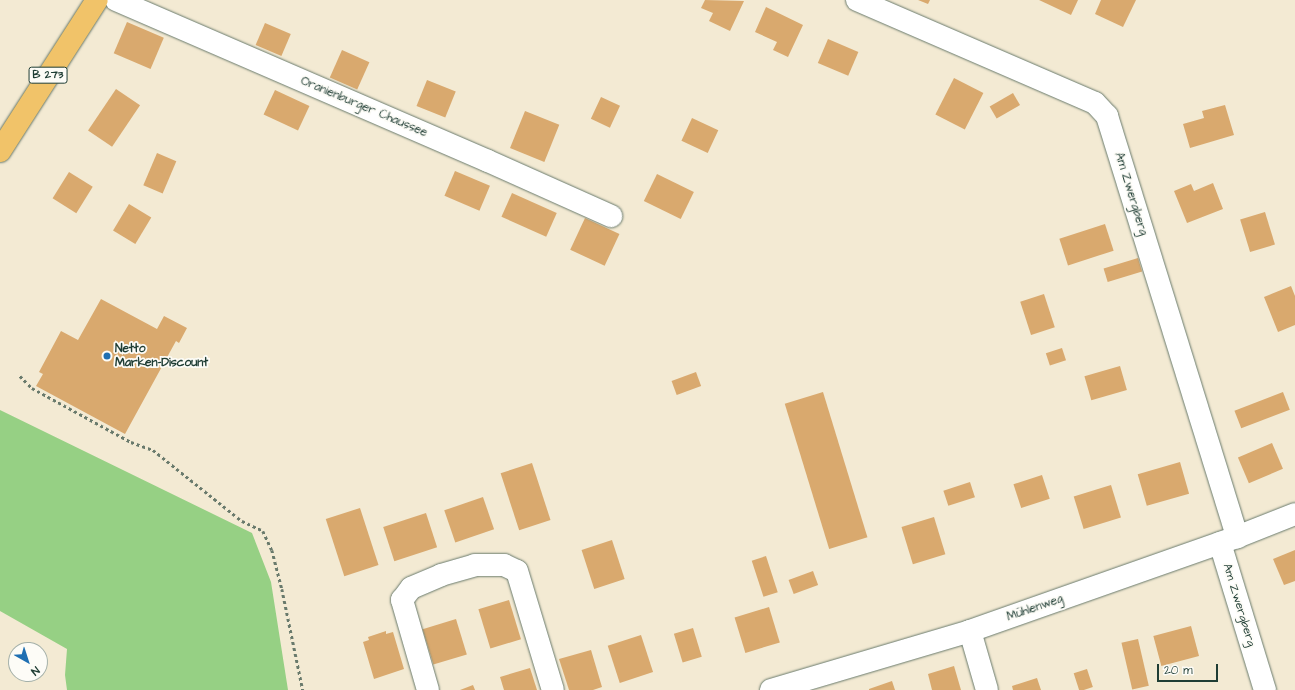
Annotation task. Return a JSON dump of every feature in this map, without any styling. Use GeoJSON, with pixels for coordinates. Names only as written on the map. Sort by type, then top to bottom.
{"type":"FeatureCollection","features":[{"type":"Feature","properties":{"kind":"main road","name":"B 273"},"geometry":{"type":"LineString","coordinates":[[0,151],[97,0]]}},
{"type":"Feature","properties":{"kind":"street","name":"Oranienburger Chaussee"},"geometry":{"type":"LineString","coordinates":[[116,0],[488,160],[611,216]]}},
{"type":"Feature","properties":{"kind":"street","name":"Am Zwergberg"},"geometry":{"type":"LineString","coordinates":[[856,0],[1095,104],[1107,116],[1229,540],[1265,690]]}},
{"type":"Feature","properties":{"kind":"street","name":"Mühlenweg"},"geometry":{"type":"LineString","coordinates":[[770,690],[970,631],[1229,540],[1295,514]]}},
{"type":"Feature","properties":{"kind":"street"},"geometry":{"type":"LineString","coordinates":[[428,690],[402,600],[411,588],[441,575],[474,565],[504,565],[517,571],[553,690]]}},
{"type":"Feature","properties":{"kind":"street"},"geometry":{"type":"LineString","coordinates":[[970,631],[987,690]]}},
{"type":"Feature","properties":{"kind":"path"},"geometry":{"type":"LineString","coordinates":[[20,376],[32,388],[131,442],[154,450],[242,521],[263,531],[272,550],[282,589],[303,690]]}},
{"type":"Feature","properties":{"kind":"green space"},"geometry":{"type":"Polygon","coordinates":[[[0,410],[252,533],[271,582],[288,690],[67,690],[65,675],[67,649],[0,611],[0,410]]]}},
{"type":"Feature","properties":{"kind":"building"},"geometry":{"type":"Polygon","coordinates":[[[705,0],[744,1],[730,31],[709,21],[713,13],[701,8],[705,0]]]}},
{"type":"Feature","properties":{"kind":"building"},"geometry":{"type":"Polygon","coordinates":[[[918,0],[930,0],[928,4],[918,0]]]}},
{"type":"Feature","properties":{"kind":"building"},"geometry":{"type":"Polygon","coordinates":[[[1039,0],[1078,0],[1071,15],[1039,0]]]}},
{"type":"Feature","properties":{"kind":"building"},"geometry":{"type":"Polygon","coordinates":[[[1101,0],[1136,0],[1123,27],[1095,14],[1101,0]]]}},
{"type":"Feature","properties":{"kind":"building"},"geometry":{"type":"Polygon","coordinates":[[[766,7],[803,25],[788,57],[773,50],[777,42],[755,32],[766,7]]]}},
{"type":"Feature","properties":{"kind":"building"},"geometry":{"type":"Polygon","coordinates":[[[127,22],[164,38],[151,69],[114,53],[127,22]]]}},
{"type":"Feature","properties":{"kind":"building"},"geometry":{"type":"Polygon","coordinates":[[[265,23],[291,34],[281,56],[256,45],[265,23]]]}},
{"type":"Feature","properties":{"kind":"building"},"geometry":{"type":"Polygon","coordinates":[[[828,39],[858,52],[848,76],[818,63],[828,39]]]}},
{"type":"Feature","properties":{"kind":"building"},"geometry":{"type":"Polygon","coordinates":[[[342,50],[369,62],[357,90],[330,77],[342,50]]]}},
{"type":"Feature","properties":{"kind":"building"},"geometry":{"type":"Polygon","coordinates":[[[954,78],[983,93],[965,130],[935,115],[954,78]]]}},
{"type":"Feature","properties":{"kind":"building"},"geometry":{"type":"Polygon","coordinates":[[[427,80],[456,92],[445,118],[417,106],[427,80]]]}},
{"type":"Feature","properties":{"kind":"building"},"geometry":{"type":"Polygon","coordinates":[[[116,89],[140,105],[112,147],[88,130],[116,89]]]}},
{"type":"Feature","properties":{"kind":"building"},"geometry":{"type":"Polygon","coordinates":[[[275,90],[309,106],[298,131],[264,114],[275,90]]]}},
{"type":"Feature","properties":{"kind":"building"},"geometry":{"type":"Polygon","coordinates":[[[1013,93],[1020,105],[997,119],[990,106],[1013,93]]]}},
{"type":"Feature","properties":{"kind":"building"},"geometry":{"type":"Polygon","coordinates":[[[601,97],[620,106],[610,128],[591,119],[601,97]]]}},
{"type":"Feature","properties":{"kind":"building"},"geometry":{"type":"Polygon","coordinates":[[[1225,105],[1234,135],[1190,148],[1183,124],[1204,118],[1202,111],[1225,105]]]}},
{"type":"Feature","properties":{"kind":"building"},"geometry":{"type":"Polygon","coordinates":[[[525,111],[559,125],[544,162],[510,148],[525,111]]]}},
{"type":"Feature","properties":{"kind":"building"},"geometry":{"type":"Polygon","coordinates":[[[692,118],[718,130],[708,153],[681,141],[692,118]]]}},
{"type":"Feature","properties":{"kind":"building"},"geometry":{"type":"Polygon","coordinates":[[[157,153],[176,161],[163,193],[143,185],[157,153]]]}},
{"type":"Feature","properties":{"kind":"building"},"geometry":{"type":"Polygon","coordinates":[[[455,171],[490,186],[479,211],[444,196],[455,171]]]}},
{"type":"Feature","properties":{"kind":"building"},"geometry":{"type":"Polygon","coordinates":[[[69,172],[93,187],[76,213],[53,198],[69,172]]]}},
{"type":"Feature","properties":{"kind":"building"},"geometry":{"type":"Polygon","coordinates":[[[657,174],[694,192],[681,219],[644,201],[657,174]]]}},
{"type":"Feature","properties":{"kind":"building"},"geometry":{"type":"Polygon","coordinates":[[[1213,183],[1223,209],[1187,223],[1174,191],[1191,184],[1194,191],[1213,183]]]}},
{"type":"Feature","properties":{"kind":"building"},"geometry":{"type":"Polygon","coordinates":[[[512,193],[557,213],[546,237],[501,217],[512,193]]]}},
{"type":"Feature","properties":{"kind":"building"},"geometry":{"type":"Polygon","coordinates":[[[129,204],[151,217],[135,244],[113,231],[129,204]]]}},
{"type":"Feature","properties":{"kind":"building"},"geometry":{"type":"Polygon","coordinates":[[[1265,212],[1275,245],[1250,252],[1240,220],[1265,212]]]}},
{"type":"Feature","properties":{"kind":"building"},"geometry":{"type":"Polygon","coordinates":[[[585,218],[619,234],[605,266],[570,250],[585,218]]]}},
{"type":"Feature","properties":{"kind":"building"},"geometry":{"type":"Polygon","coordinates":[[[1105,224],[1114,251],[1068,265],[1059,239],[1105,224]]]}},
{"type":"Feature","properties":{"kind":"building"},"geometry":{"type":"Polygon","coordinates":[[[1138,258],[1142,271],[1108,282],[1104,269],[1138,258]]]}},
{"type":"Feature","properties":{"kind":"building"},"geometry":{"type":"Polygon","coordinates":[[[1291,286],[1295,296],[1295,325],[1278,332],[1264,297],[1291,286]]]}},
{"type":"Feature","properties":{"kind":"building"},"geometry":{"type":"Polygon","coordinates":[[[1044,294],[1055,327],[1031,335],[1020,302],[1044,294]]]}},
{"type":"Feature","properties":{"kind":"building","name":"Netto Marken-Discount"},"geometry":{"type":"Polygon","coordinates":[[[101,299],[157,329],[164,316],[187,328],[179,343],[176,341],[125,434],[36,386],[43,374],[39,372],[61,331],[78,340],[101,299]]]}},
{"type":"Feature","properties":{"kind":"building"},"geometry":{"type":"Polygon","coordinates":[[[1062,348],[1066,360],[1050,366],[1046,353],[1062,348]]]}},
{"type":"Feature","properties":{"kind":"building"},"geometry":{"type":"Polygon","coordinates":[[[1120,366],[1127,390],[1091,400],[1084,376],[1120,366]]]}},
{"type":"Feature","properties":{"kind":"building"},"geometry":{"type":"Polygon","coordinates":[[[696,372],[701,386],[677,395],[672,381],[696,372]]]}},
{"type":"Feature","properties":{"kind":"building"},"geometry":{"type":"Polygon","coordinates":[[[823,392],[867,537],[829,549],[785,404],[823,392]]]}},
{"type":"Feature","properties":{"kind":"building"},"geometry":{"type":"Polygon","coordinates":[[[1283,392],[1290,410],[1241,428],[1234,411],[1283,392]]]}},
{"type":"Feature","properties":{"kind":"building"},"geometry":{"type":"Polygon","coordinates":[[[1272,443],[1283,469],[1249,483],[1238,457],[1272,443]]]}},
{"type":"Feature","properties":{"kind":"building"},"geometry":{"type":"Polygon","coordinates":[[[1180,462],[1189,494],[1147,506],[1138,474],[1180,462]]]}},
{"type":"Feature","properties":{"kind":"building"},"geometry":{"type":"Polygon","coordinates":[[[532,463],[551,520],[519,530],[501,473],[532,463]]]}},
{"type":"Feature","properties":{"kind":"building"},"geometry":{"type":"Polygon","coordinates":[[[1042,475],[1050,499],[1021,508],[1013,484],[1042,475]]]}},
{"type":"Feature","properties":{"kind":"building"},"geometry":{"type":"Polygon","coordinates":[[[970,482],[975,497],[948,506],[943,491],[970,482]]]}},
{"type":"Feature","properties":{"kind":"building"},"geometry":{"type":"Polygon","coordinates":[[[1111,485],[1121,518],[1084,529],[1074,496],[1111,485]]]}},
{"type":"Feature","properties":{"kind":"building"},"geometry":{"type":"Polygon","coordinates":[[[483,497],[494,529],[455,542],[444,510],[483,497]]]}},
{"type":"Feature","properties":{"kind":"building"},"geometry":{"type":"Polygon","coordinates":[[[360,508],[379,565],[344,576],[326,519],[360,508]]]}},
{"type":"Feature","properties":{"kind":"building"},"geometry":{"type":"Polygon","coordinates":[[[426,513],[437,547],[394,561],[383,527],[426,513]]]}},
{"type":"Feature","properties":{"kind":"building"},"geometry":{"type":"Polygon","coordinates":[[[934,517],[945,554],[913,564],[901,527],[934,517]]]}},
{"type":"Feature","properties":{"kind":"building"},"geometry":{"type":"Polygon","coordinates":[[[612,540],[625,579],[594,589],[582,550],[612,540]]]}},
{"type":"Feature","properties":{"kind":"building"},"geometry":{"type":"Polygon","coordinates":[[[1295,550],[1295,581],[1284,585],[1273,559],[1295,550]]]}},
{"type":"Feature","properties":{"kind":"building"},"geometry":{"type":"Polygon","coordinates":[[[766,556],[778,592],[763,597],[752,561],[766,556]]]}},
{"type":"Feature","properties":{"kind":"building"},"geometry":{"type":"Polygon","coordinates":[[[813,571],[818,585],[794,594],[789,580],[813,571]]]}},
{"type":"Feature","properties":{"kind":"building"},"geometry":{"type":"Polygon","coordinates":[[[509,600],[521,639],[490,649],[478,609],[509,600]]]}},
{"type":"Feature","properties":{"kind":"building"},"geometry":{"type":"Polygon","coordinates":[[[769,607],[780,642],[745,653],[735,618],[769,607]]]}},
{"type":"Feature","properties":{"kind":"building"},"geometry":{"type":"Polygon","coordinates":[[[456,619],[467,654],[433,665],[423,629],[456,619]]]}},
{"type":"Feature","properties":{"kind":"building"},"geometry":{"type":"Polygon","coordinates":[[[1191,626],[1199,656],[1161,666],[1153,636],[1191,626]]]}},
{"type":"Feature","properties":{"kind":"building"},"geometry":{"type":"Polygon","coordinates":[[[693,628],[702,657],[683,663],[674,634],[693,628]]]}},
{"type":"Feature","properties":{"kind":"building"},"geometry":{"type":"Polygon","coordinates":[[[386,631],[386,634],[393,632],[404,669],[374,679],[363,642],[369,640],[368,637],[386,631]]]}},
{"type":"Feature","properties":{"kind":"building"},"geometry":{"type":"Polygon","coordinates":[[[641,635],[653,672],[620,683],[608,646],[641,635]]]}},
{"type":"Feature","properties":{"kind":"building"},"geometry":{"type":"Polygon","coordinates":[[[1138,639],[1149,686],[1132,690],[1121,643],[1138,639]]]}},
{"type":"Feature","properties":{"kind":"building"},"geometry":{"type":"Polygon","coordinates":[[[591,650],[602,687],[593,690],[569,690],[559,659],[591,650]]]}},
{"type":"Feature","properties":{"kind":"building"},"geometry":{"type":"Polygon","coordinates":[[[954,666],[961,690],[932,690],[928,674],[954,666]]]}},
{"type":"Feature","properties":{"kind":"building"},"geometry":{"type":"Polygon","coordinates":[[[530,668],[537,690],[504,690],[500,677],[530,668]]]}},
{"type":"Feature","properties":{"kind":"building"},"geometry":{"type":"Polygon","coordinates":[[[1087,669],[1093,687],[1079,690],[1074,673],[1087,669]]]}},
{"type":"Feature","properties":{"kind":"building"},"geometry":{"type":"Polygon","coordinates":[[[1037,678],[1041,690],[1013,690],[1012,686],[1037,678]]]}},
{"type":"Feature","properties":{"kind":"building"},"geometry":{"type":"Polygon","coordinates":[[[892,681],[895,690],[869,690],[869,689],[892,681]]]}},
{"type":"Feature","properties":{"kind":"building"},"geometry":{"type":"Polygon","coordinates":[[[473,685],[475,690],[460,690],[473,685]]]}},
{"type":"Feature","properties":{"kind":"place","name":"Netto Marken-Discount"},"geometry":{"type":"Point","coordinates":[107,356]}}]}
